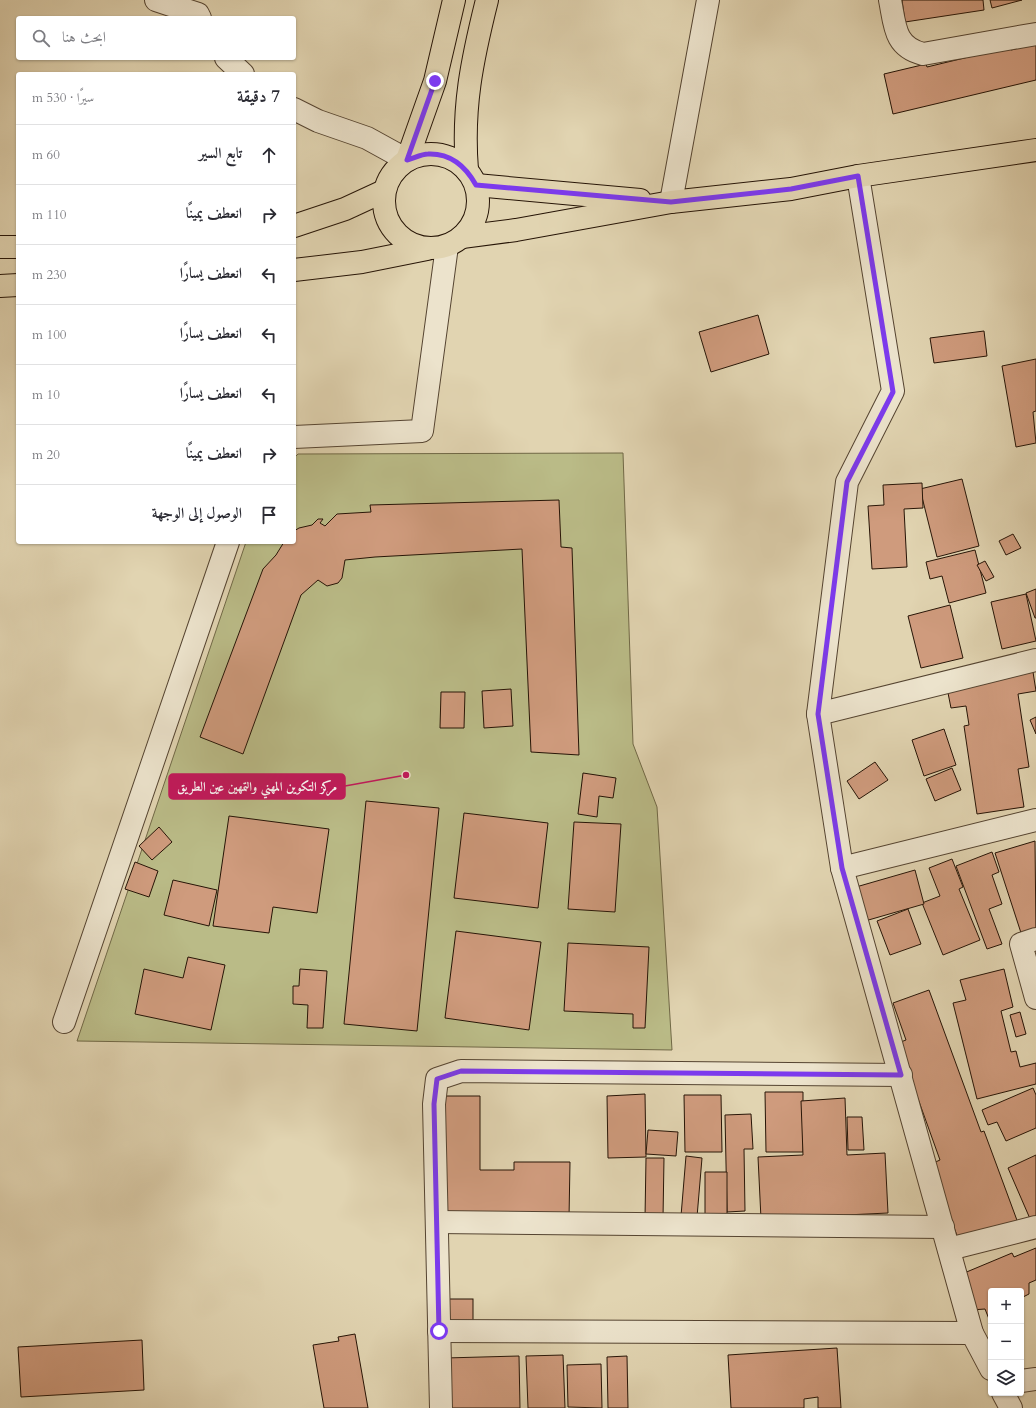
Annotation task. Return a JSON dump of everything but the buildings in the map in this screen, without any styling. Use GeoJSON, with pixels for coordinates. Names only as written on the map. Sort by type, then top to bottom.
{"type":"FeatureCollection","features":[{"type":"Feature","properties":{"kind":"main road"},"geometry":{"type":"LineString","coordinates":[[407,160],[435,81],[454,0]]}},
{"type":"Feature","properties":{"kind":"main road"},"geometry":{"type":"LineString","coordinates":[[487,0],[470,76],[466,107],[465,139],[472,178],[478,204],[473,222],[445,244],[408,243],[393,230],[384,212],[384,191],[392,173],[407,160],[428,154],[450,158],[472,178],[671,202]]}},
{"type":"Feature","properties":{"kind":"main road"},"geometry":{"type":"LineString","coordinates":[[296,270],[362,262],[516,230],[671,202],[791,189],[858,176],[1036,150]]}},
{"type":"Feature","properties":{"kind":"main road"},"geometry":{"type":"LineString","coordinates":[[296,225],[345,208],[384,191]]}},
{"type":"Feature","properties":{"kind":"main road"},"geometry":{"type":"LineString","coordinates":[[0,247],[16,247]]}},
{"type":"Feature","properties":{"kind":"main road"},"geometry":{"type":"LineString","coordinates":[[0,286],[16,285]]}},
{"type":"Feature","properties":{"kind":"street"},"geometry":{"type":"LineString","coordinates":[[156,0],[200,11]]}},
{"type":"Feature","properties":{"kind":"street"},"geometry":{"type":"LineString","coordinates":[[671,202],[708,0]]}},
{"type":"Feature","properties":{"kind":"street"},"geometry":{"type":"LineString","coordinates":[[890,0],[899,39],[905,47],[913,52],[923,54],[1036,34]]}},
{"type":"Feature","properties":{"kind":"street"},"geometry":{"type":"LineString","coordinates":[[228,60],[241,72]]}},
{"type":"Feature","properties":{"kind":"street"},"geometry":{"type":"LineString","coordinates":[[296,110],[318,121],[366,138],[407,160]]}},
{"type":"Feature","properties":{"kind":"street"},"geometry":{"type":"LineString","coordinates":[[858,176],[893,392],[847,482],[818,714],[842,868],[972,1333],[988,1363]]}},
{"type":"Feature","properties":{"kind":"street"},"geometry":{"type":"LineString","coordinates":[[296,437],[422,431],[445,244]]}},
{"type":"Feature","properties":{"kind":"street"},"geometry":{"type":"LineString","coordinates":[[64,1022],[227,544]]}},
{"type":"Feature","properties":{"kind":"street"},"geometry":{"type":"LineString","coordinates":[[818,714],[1036,660]]}},
{"type":"Feature","properties":{"kind":"street"},"geometry":{"type":"LineString","coordinates":[[842,868],[1036,820]]}},
{"type":"Feature","properties":{"kind":"street"},"geometry":{"type":"LineString","coordinates":[[1036,939],[1021,944],[1036,998]]}},
{"type":"Feature","properties":{"kind":"street"},"geometry":{"type":"LineString","coordinates":[[441,1408],[434,1104],[437,1079],[461,1071],[901,1075]]}},
{"type":"Feature","properties":{"kind":"street"},"geometry":{"type":"LineString","coordinates":[[437,1222],[943,1227]]}},
{"type":"Feature","properties":{"kind":"street"},"geometry":{"type":"LineString","coordinates":[[949,1249],[1036,1227]]}},
{"type":"Feature","properties":{"kind":"street"},"geometry":{"type":"LineString","coordinates":[[439,1331],[972,1333]]}},
{"type":"Feature","properties":{"kind":"street"},"geometry":{"type":"LineString","coordinates":[[1024,1380],[1036,1378]]}},
{"type":"Feature","properties":{"kind":"street"},"geometry":{"type":"LineString","coordinates":[[1005,1396],[1011,1408]]}},
{"type":"Feature","properties":{"kind":"green space"},"geometry":{"type":"Polygon","coordinates":[[[623,453],[633,744],[657,807],[672,1050],[77,1041],[245,544],[296,544],[296,456],[298,454],[623,453]]]}},
{"type":"Feature","properties":{"kind":"place","name":"مركز التكوين المهني والتمهين عين الطريق"},"geometry":{"type":"Point","coordinates":[406,775]}},
{"type":"Feature","properties":{"kind":"route"},"geometry":{"type":"LineString","coordinates":[[435,81],[407,160],[428,154],[450,158],[467,170],[476,185],[671,202],[791,189],[858,176],[893,392],[847,482],[818,714],[842,868],[901,1075],[461,1071],[437,1079],[434,1104],[439,1331]]}}]}
